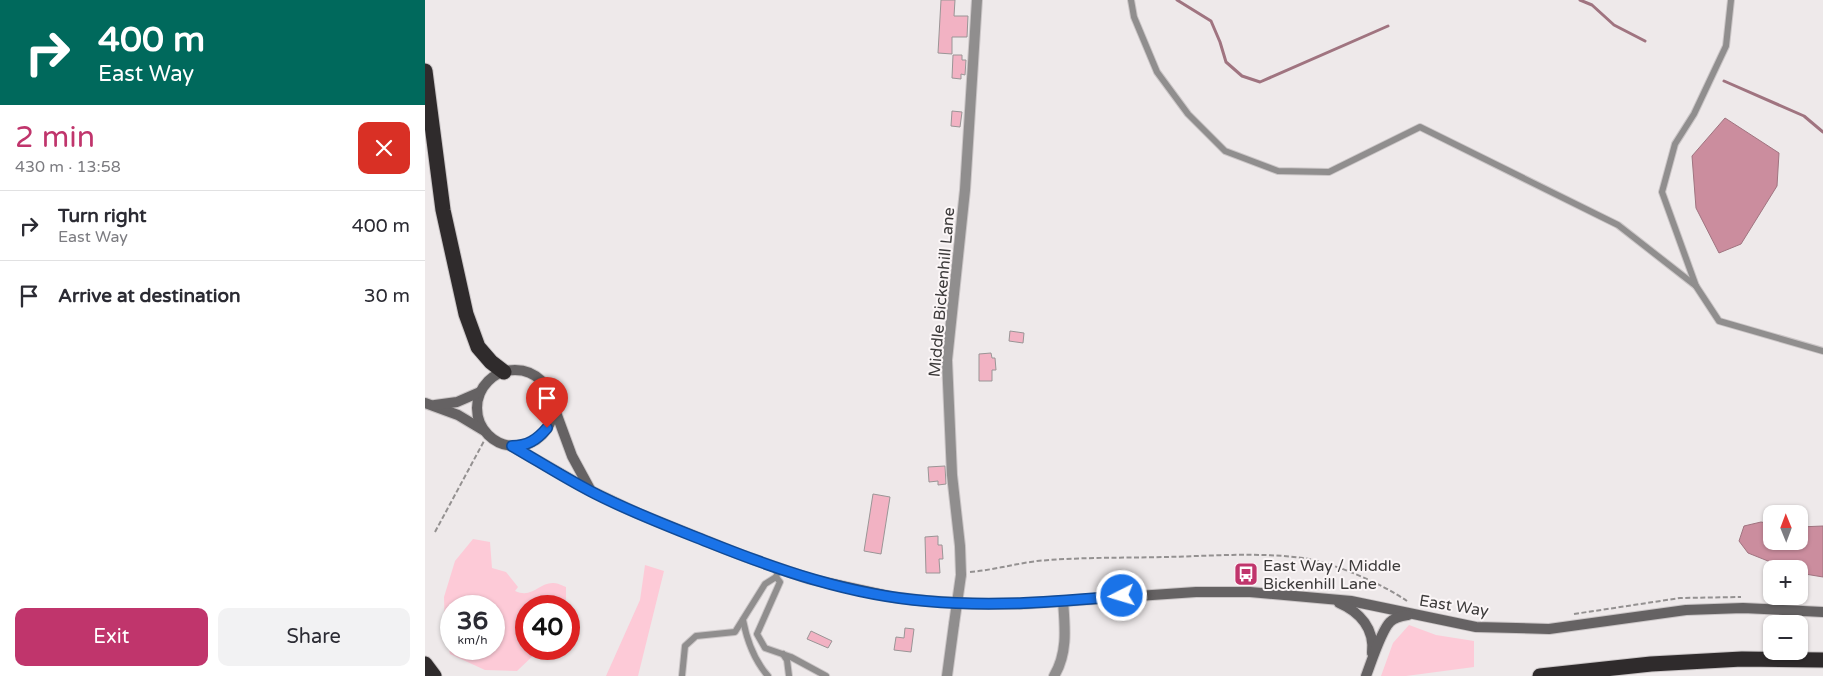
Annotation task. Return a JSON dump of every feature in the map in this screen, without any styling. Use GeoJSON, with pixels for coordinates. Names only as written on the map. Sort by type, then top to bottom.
{"type":"FeatureCollection","features":[{"type":"Feature","properties":{"kind":"highway"},"geometry":{"type":"LineString","coordinates":[[425,71],[443,210],[466,314],[478,347],[491,362],[504,372]]}},
{"type":"Feature","properties":{"kind":"highway"},"geometry":{"type":"LineString","coordinates":[[1540,676],[1651,664],[1742,659],[1823,660]]}},
{"type":"Feature","properties":{"kind":"highway"},"geometry":{"type":"LineString","coordinates":[[425,664],[434,676]]}},
{"type":"Feature","properties":{"kind":"street","name":"Middle Bickenhill Lane"},"geometry":{"type":"LineString","coordinates":[[947,676],[961,573],[952,475],[947,360],[965,190],[977,0]]}},
{"type":"Feature","properties":{"kind":"street"},"geometry":{"type":"LineString","coordinates":[[504,372],[521,371],[536,377],[547,389],[572,456],[591,491]]}},
{"type":"Feature","properties":{"kind":"street","name":"East Way"},"geometry":{"type":"LineString","coordinates":[[428,404],[457,402],[480,392],[490,380],[504,372]]}},
{"type":"Feature","properties":{"kind":"street"},"geometry":{"type":"LineString","coordinates":[[480,392],[477,408],[480,424],[486,432]]}},
{"type":"Feature","properties":{"kind":"street"},"geometry":{"type":"LineString","coordinates":[[512,446],[528,444],[542,435],[553,413],[551,396]]}},
{"type":"Feature","properties":{"kind":"street","name":"East Way"},"geometry":{"type":"LineString","coordinates":[[428,404],[458,415],[486,432],[496,441],[512,446],[591,491],[637,513],[777,573],[893,597],[977,604],[1063,601],[1196,592],[1250,592],[1332,601],[1351,601],[1476,627],[1549,629],[1686,610],[1743,608],[1823,612]]}},
{"type":"Feature","properties":{"kind":"street"},"geometry":{"type":"LineString","coordinates":[[1054,676],[1063,656],[1065,628],[1063,601]]}},
{"type":"Feature","properties":{"kind":"street"},"geometry":{"type":"LineString","coordinates":[[1332,601],[1349,608],[1360,616],[1367,625],[1373,644],[1370,664]]}},
{"type":"Feature","properties":{"kind":"street"},"geometry":{"type":"LineString","coordinates":[[1366,676],[1390,622],[1400,616],[1418,615]]}},
{"type":"Feature","properties":{"kind":"lane"},"geometry":{"type":"LineString","coordinates":[[1131,0],[1134,17],[1157,72],[1188,114],[1225,151],[1278,171],[1329,172],[1420,127],[1618,225],[1696,286]]}},
{"type":"Feature","properties":{"kind":"lane"},"geometry":{"type":"LineString","coordinates":[[1731,0],[1726,46],[1694,114],[1675,144],[1663,192],[1696,286],[1719,321],[1823,351]]}},
{"type":"Feature","properties":{"kind":"lane"},"geometry":{"type":"LineString","coordinates":[[682,676],[685,646],[697,636],[735,632],[765,584],[777,573],[780,582],[757,634],[765,648],[783,654],[826,676]]}},
{"type":"Feature","properties":{"kind":"lane"},"geometry":{"type":"LineString","coordinates":[[743,620],[746,636],[759,665],[768,676]]}},
{"type":"Feature","properties":{"kind":"lane"},"geometry":{"type":"LineString","coordinates":[[783,654],[787,660],[789,676]]}},
{"type":"Feature","properties":{"kind":"path"},"geometry":{"type":"LineString","coordinates":[[435,532],[486,432]]}},
{"type":"Feature","properties":{"kind":"path"},"geometry":{"type":"LineString","coordinates":[[961,573],[1036,561],[1195,556],[1303,558],[1357,575],[1388,589],[1407,601],[1407,606]]}},
{"type":"Feature","properties":{"kind":"path"},"geometry":{"type":"LineString","coordinates":[[1566,615],[1680,598],[1738,597]]}},
{"type":"Feature","properties":{"kind":"shaded area"},"geometry":{"type":"Polygon","coordinates":[[[1725,118],[1779,153],[1777,186],[1741,244],[1719,253],[1696,208],[1692,156],[1725,118]]]}},
{"type":"Feature","properties":{"kind":"shaded area"},"geometry":{"type":"Polygon","coordinates":[[[1763,522],[1763,550],[1808,550],[1808,527],[1823,526],[1823,577],[1808,574],[1808,560],[1766,560],[1748,553],[1739,541],[1744,526],[1763,522]]]}},
{"type":"Feature","properties":{"kind":"shaded area"},"geometry":{"type":"Polygon","coordinates":[[[473,539],[490,542],[492,568],[506,572],[518,587],[515,591],[527,593],[549,583],[556,583],[566,587],[566,595],[515,595],[515,660],[528,660],[517,671],[485,670],[463,660],[505,660],[505,595],[445,595],[455,561],[473,539]]]}},
{"type":"Feature","properties":{"kind":"shaded area"},"geometry":{"type":"Polygon","coordinates":[[[645,565],[664,571],[638,676],[606,676],[640,600],[645,565]]]}},
{"type":"Feature","properties":{"kind":"shaded area"},"geometry":{"type":"Polygon","coordinates":[[[1409,625],[1436,635],[1474,641],[1474,667],[1406,676],[1381,676],[1393,643],[1409,625]]]}},
{"type":"Feature","properties":{"kind":"building"},"geometry":{"type":"Polygon","coordinates":[[[941,0],[955,0],[954,16],[968,16],[967,37],[952,37],[952,54],[938,53],[941,0]]]}},
{"type":"Feature","properties":{"kind":"building"},"geometry":{"type":"Polygon","coordinates":[[[953,55],[962,55],[962,60],[966,60],[965,75],[961,74],[961,79],[952,78],[953,55]]]}},
{"type":"Feature","properties":{"kind":"building"},"geometry":{"type":"Polygon","coordinates":[[[952,111],[962,112],[960,127],[951,126],[952,111]]]}},
{"type":"Feature","properties":{"kind":"building"},"geometry":{"type":"Polygon","coordinates":[[[1010,331],[1024,333],[1023,343],[1009,341],[1010,331]]]}},
{"type":"Feature","properties":{"kind":"building"},"geometry":{"type":"Polygon","coordinates":[[[991,353],[992,358],[995,358],[996,370],[992,370],[992,381],[979,381],[979,354],[991,353]]]}},
{"type":"Feature","properties":{"kind":"building"},"geometry":{"type":"Polygon","coordinates":[[[945,466],[946,484],[938,485],[938,481],[929,482],[928,467],[945,466]]]}},
{"type":"Feature","properties":{"kind":"building"},"geometry":{"type":"Polygon","coordinates":[[[873,494],[890,497],[881,554],[864,551],[873,494]]]}},
{"type":"Feature","properties":{"kind":"building"},"geometry":{"type":"Polygon","coordinates":[[[938,536],[938,545],[942,545],[943,559],[939,559],[940,573],[926,573],[925,537],[938,536]]]}},
{"type":"Feature","properties":{"kind":"building"},"geometry":{"type":"Polygon","coordinates":[[[905,628],[914,629],[911,652],[894,650],[896,637],[904,638],[905,628]]]}},
{"type":"Feature","properties":{"kind":"building"},"geometry":{"type":"Polygon","coordinates":[[[811,631],[832,641],[828,648],[807,639],[811,631]]]}},
{"type":"Feature","properties":{"kind":"waterway"},"geometry":{"type":"LineString","coordinates":[[1177,0],[1211,21],[1226,62],[1242,76],[1260,82],[1388,26]]}},
{"type":"Feature","properties":{"kind":"waterway"},"geometry":{"type":"LineString","coordinates":[[1580,0],[1592,5],[1614,25],[1645,41]]}},
{"type":"Feature","properties":{"kind":"waterway"},"geometry":{"type":"LineString","coordinates":[[1724,81],[1804,116],[1823,132]]}},
{"type":"Feature","properties":{"kind":"place","name":"East Way / Middle Bickenhill Lane"},"geometry":{"type":"Point","coordinates":[1246,574]}},
{"type":"Feature","properties":{"kind":"route"},"geometry":{"type":"LineString","coordinates":[[547,428],[542,435],[528,444],[512,446],[546,467],[637,513],[745,556],[810,579],[893,597],[977,604],[1021,604],[1122,596]]}}]}
